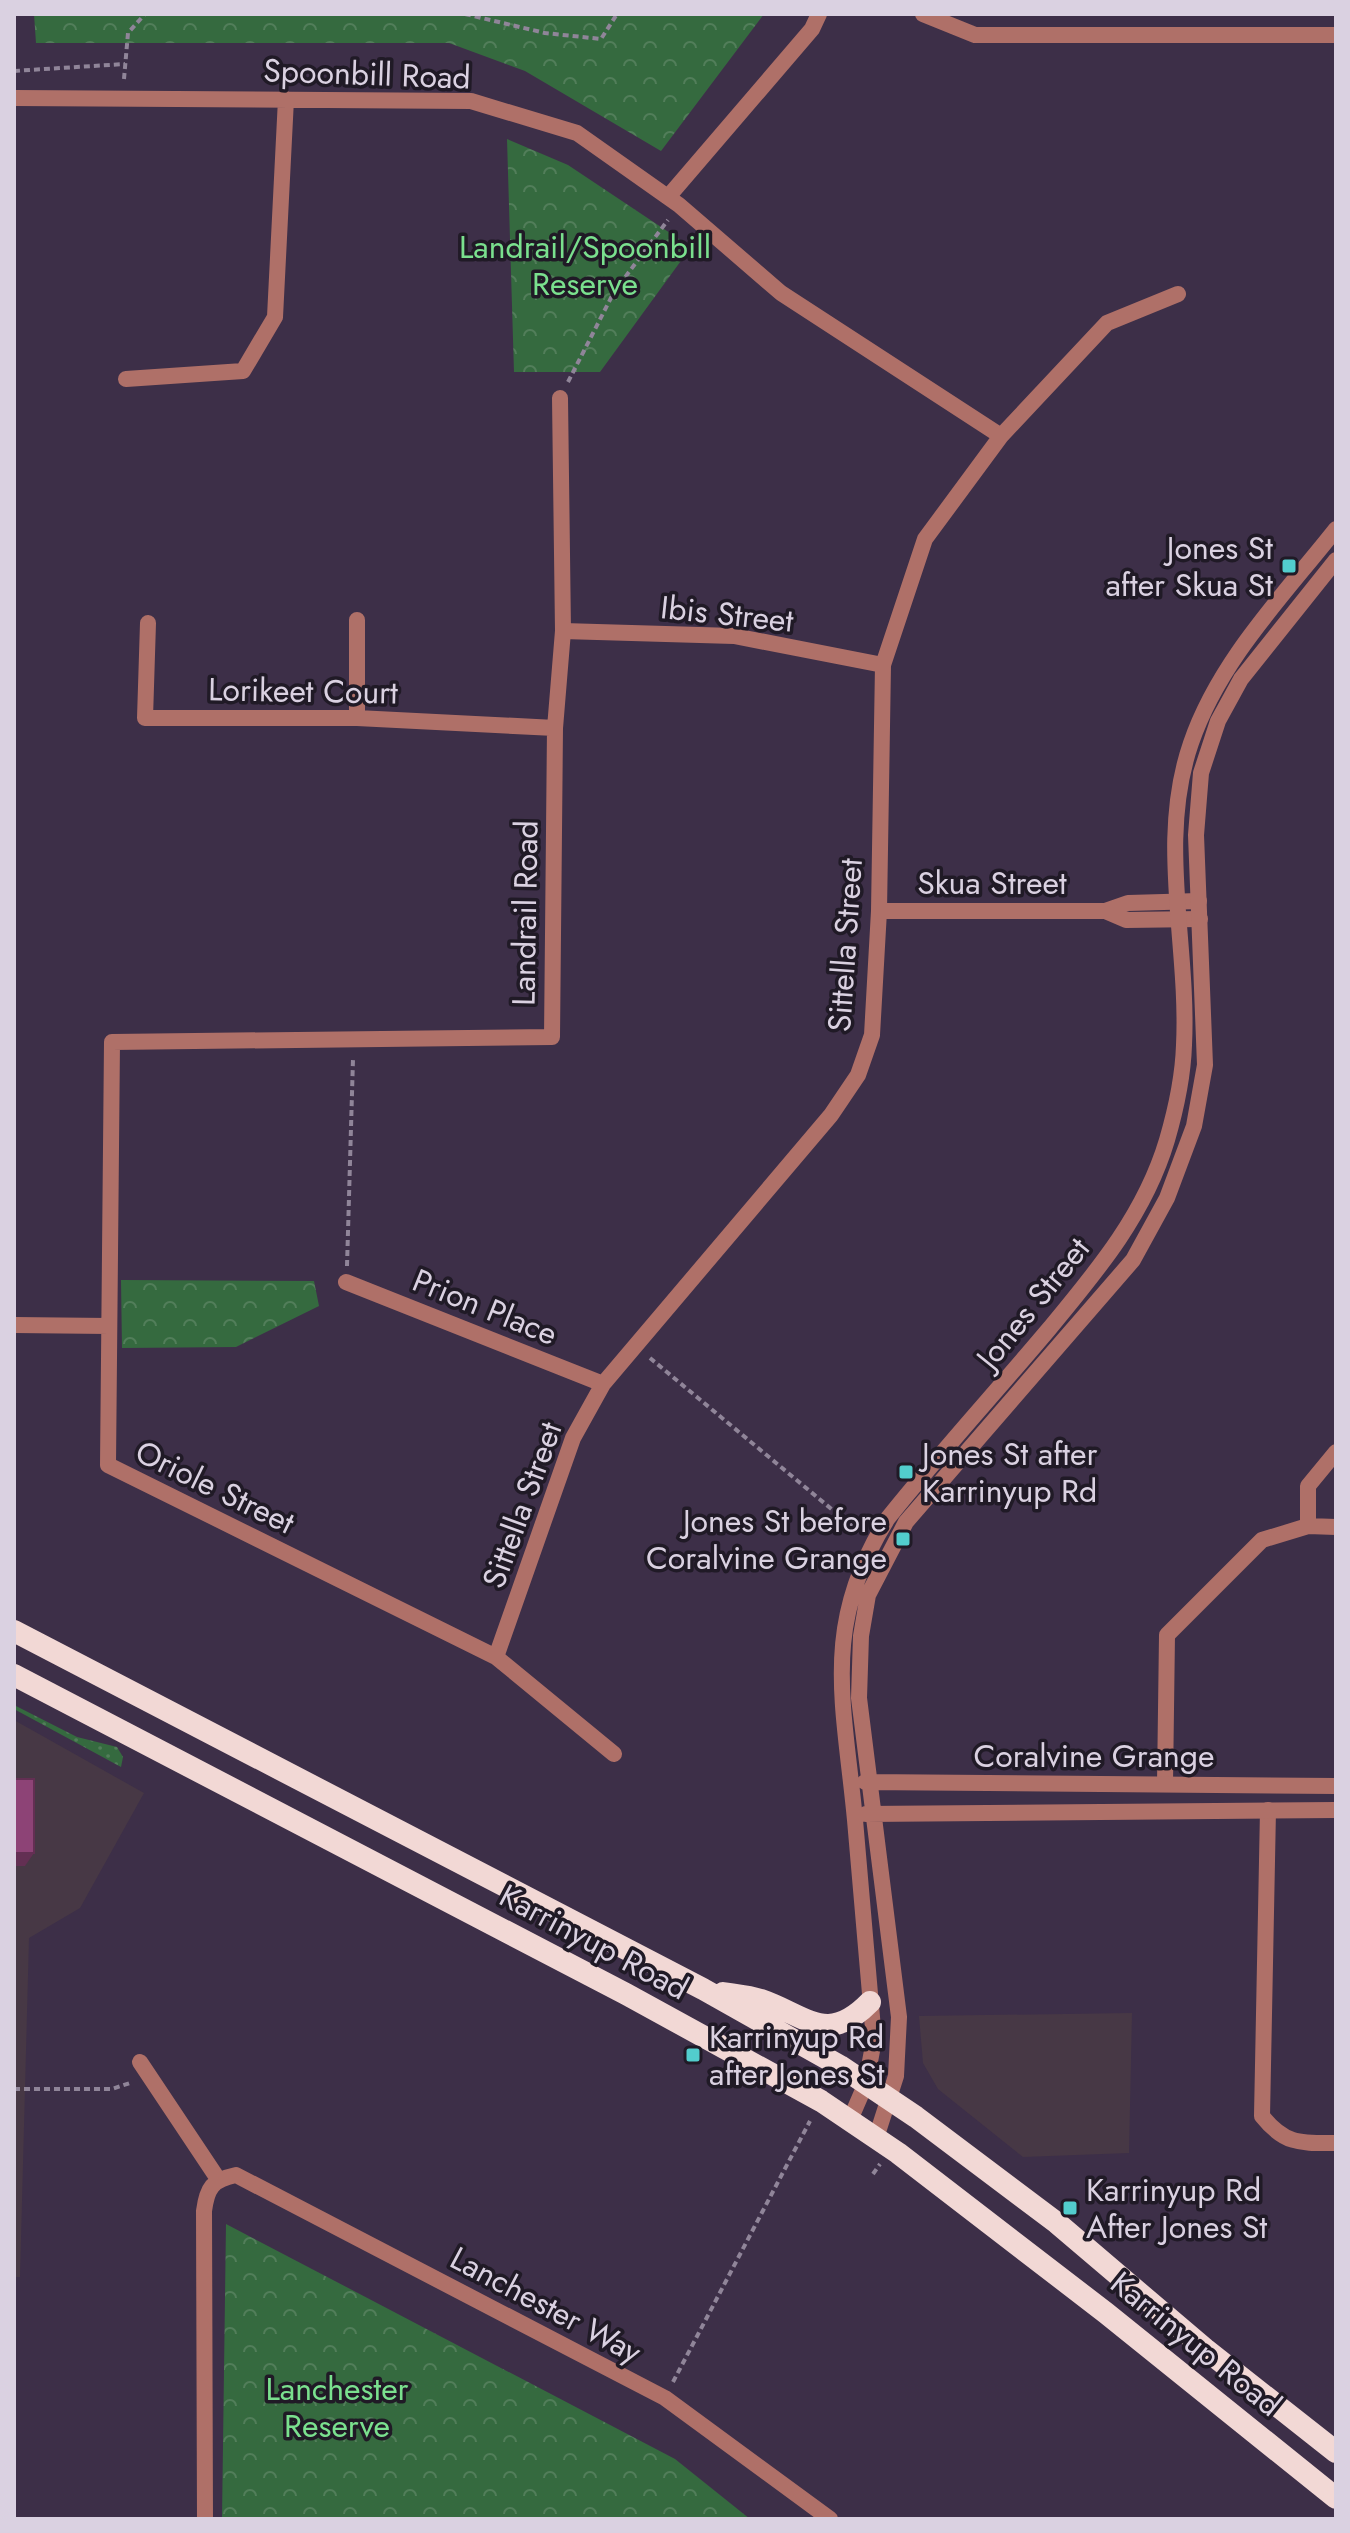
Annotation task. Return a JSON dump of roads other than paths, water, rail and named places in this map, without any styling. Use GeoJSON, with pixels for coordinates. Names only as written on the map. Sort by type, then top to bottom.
{"type":"FeatureCollection","features":[{"type":"Feature","properties":{"kind":"highway","name":"Karrinyup Road"},"geometry":{"type":"LineString","coordinates":[[14,1631],[703,1989],[866,2083],[1057,2223],[1336,2452]]}},
{"type":"Feature","properties":{"kind":"highway","name":"Karrinyup Road"},"geometry":{"type":"LineString","coordinates":[[17,1677],[626,1994],[850,2120],[1106,2313],[1336,2498]]}},
{"type":"Feature","properties":{"kind":"highway"},"geometry":{"type":"LineString","coordinates":[[703,1989],[762,2000],[805,2022],[822,2026],[843,2023],[870,2002]]}},
{"type":"Feature","properties":{"kind":"highway"},"geometry":{"type":"LineString","coordinates":[[1263,2395],[1287,2425],[1336,2465]]}},
{"type":"Feature","properties":{"kind":"street"},"geometry":{"type":"LineString","coordinates":[[674,201],[812,29],[819,14]]}},
{"type":"Feature","properties":{"kind":"street"},"geometry":{"type":"LineString","coordinates":[[923,14],[975,35],[1336,35]]}},
{"type":"Feature","properties":{"kind":"street","name":"Spoonbill Road"},"geometry":{"type":"LineString","coordinates":[[14,98],[471,101],[577,133],[674,201],[781,293],[1001,436]]}},
{"type":"Feature","properties":{"kind":"street"},"geometry":{"type":"LineString","coordinates":[[126,379],[243,371],[275,317],[286,99]]}},
{"type":"Feature","properties":{"kind":"street","name":"Sittella Street"},"geometry":{"type":"LineString","coordinates":[[496,1657],[573,1438],[603,1384],[831,1115],[858,1075],[872,1035],[879,911],[883,665],[925,539],[1001,436],[1107,323],[1178,294]]}},
{"type":"Feature","properties":{"kind":"street","name":"Landrail Road"},"geometry":{"type":"LineString","coordinates":[[112,1042],[552,1037],[555,728],[563,631],[560,398]]}},
{"type":"Feature","properties":{"kind":"street","name":"Jones Street"},"geometry":{"type":"LineString","coordinates":[[850,2120],[866,2083],[874,2040],[840,1664],[851,1596],[871,1545],[910,1491],[1105,1262],[1140,1205],[1166,1141],[1182,1075],[1184,997],[1177,901],[1177,810],[1182,776],[1201,717],[1241,649],[1336,529]]}},
{"type":"Feature","properties":{"kind":"street","name":"Jones Street"},"geometry":{"type":"LineString","coordinates":[[876,2138],[891,2100],[899,2054],[899,2017],[859,1682],[862,1626],[868,1595],[906,1522],[1133,1260],[1155,1223],[1183,1158],[1201,1096],[1206,1023],[1197,801],[1208,748],[1241,679],[1336,560]]}},
{"type":"Feature","properties":{"kind":"street"},"geometry":{"type":"LineString","coordinates":[[357,620],[357,718]]}},
{"type":"Feature","properties":{"kind":"street","name":"Lorikeet Court"},"geometry":{"type":"LineString","coordinates":[[148,623],[145,718],[357,718],[555,728]]}},
{"type":"Feature","properties":{"kind":"street","name":"Ibis Street"},"geometry":{"type":"LineString","coordinates":[[563,631],[734,636],[883,665]]}},
{"type":"Feature","properties":{"kind":"street","name":"Skua Street"},"geometry":{"type":"LineString","coordinates":[[879,911],[1105,911],[1128,903],[1199,901]]}},
{"type":"Feature","properties":{"kind":"street","name":"Skua Street"},"geometry":{"type":"LineString","coordinates":[[1105,911],[1126,920],[1200,919]]}},
{"type":"Feature","properties":{"kind":"street","name":"Oriole Street"},"geometry":{"type":"LineString","coordinates":[[112,1042],[108,1465],[496,1657],[614,1754]]}},
{"type":"Feature","properties":{"kind":"street","name":"Prion Place"},"geometry":{"type":"LineString","coordinates":[[346,1282],[603,1384]]}},
{"type":"Feature","properties":{"kind":"street"},"geometry":{"type":"LineString","coordinates":[[14,1325],[109,1326]]}},
{"type":"Feature","properties":{"kind":"street"},"geometry":{"type":"LineString","coordinates":[[1308,1526],[1308,1486],[1336,1452]]}},
{"type":"Feature","properties":{"kind":"street"},"geometry":{"type":"LineString","coordinates":[[1165,1784],[1167,1635],[1262,1540],[1308,1526],[1336,1527]]}},
{"type":"Feature","properties":{"kind":"street","name":"Coralvine Grange"},"geometry":{"type":"LineString","coordinates":[[851,1782],[1336,1786]]}},
{"type":"Feature","properties":{"kind":"street"},"geometry":{"type":"LineString","coordinates":[[1268,1810],[1262,2116],[1276,2134],[1300,2143],[1336,2143]]}},
{"type":"Feature","properties":{"kind":"street","name":"Coralvine Grange"},"geometry":{"type":"LineString","coordinates":[[854,1814],[1336,1810]]}},
{"type":"Feature","properties":{"kind":"street"},"geometry":{"type":"LineString","coordinates":[[144,2069],[218,2179],[206,2190],[204,2211],[205,2519]]}},
{"type":"Feature","properties":{"kind":"street","name":"Lanchester Way"},"geometry":{"type":"LineString","coordinates":[[218,2179],[236,2175],[252,2182],[665,2398],[830,2519]]}},
{"type":"Feature","properties":{"kind":"place","name":"Jones St after Skua St"},"geometry":{"type":"Point","coordinates":[1289,566]}},
{"type":"Feature","properties":{"kind":"place","name":"Jones St after Karrinyup Rd"},"geometry":{"type":"Point","coordinates":[906,1472]}},
{"type":"Feature","properties":{"kind":"place","name":"Jones St before Coralvine Grange"},"geometry":{"type":"Point","coordinates":[903,1539]}},
{"type":"Feature","properties":{"kind":"place","name":"Karrinyup Rd after Jones St"},"geometry":{"type":"Point","coordinates":[693,2055]}},
{"type":"Feature","properties":{"kind":"place","name":"Karrinyup Rd After Jones St"},"geometry":{"type":"Point","coordinates":[1070,2208]}},
{"type":"Feature","properties":{"kind":"park label","name":"Landrail/Spoonbill Reserve"},"geometry":{"type":"Point","coordinates":[585,266]}},
{"type":"Feature","properties":{"kind":"park label","name":"Lanchester Reserve"},"geometry":{"type":"Point","coordinates":[337,2408]}}]}
